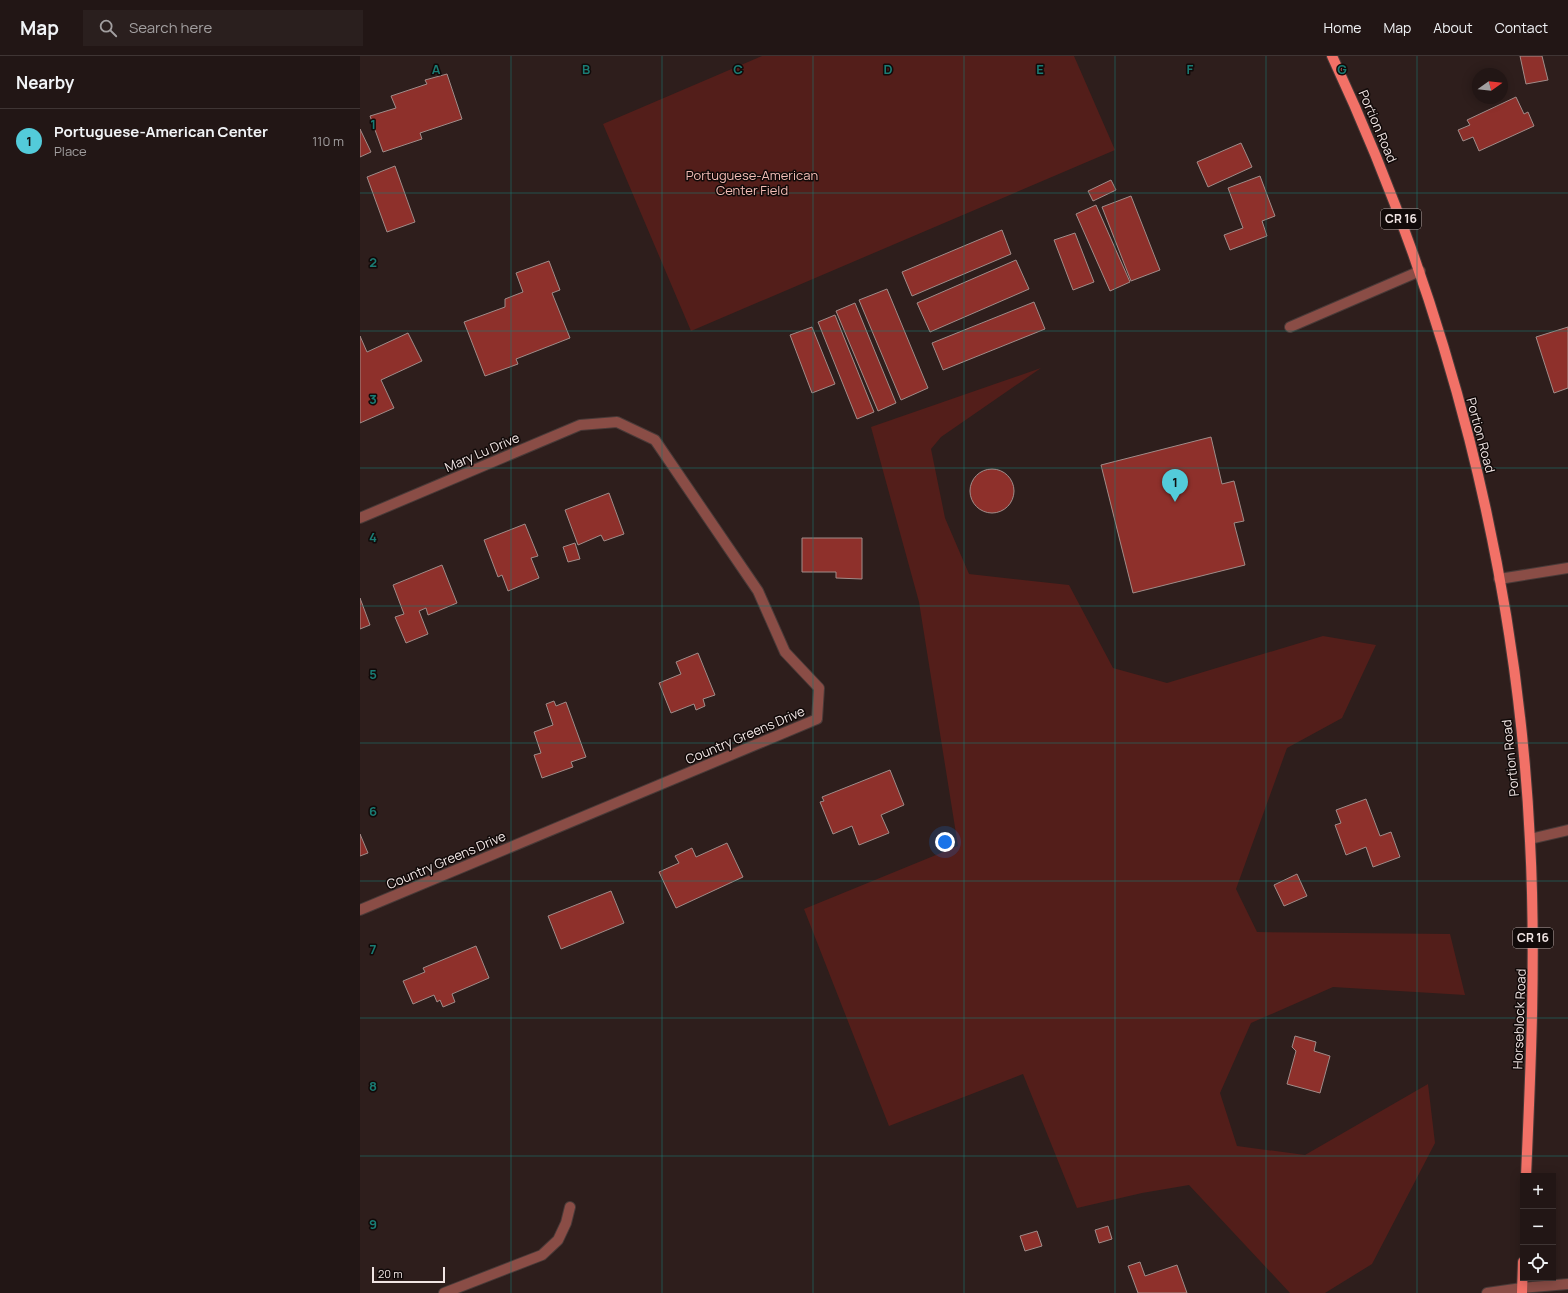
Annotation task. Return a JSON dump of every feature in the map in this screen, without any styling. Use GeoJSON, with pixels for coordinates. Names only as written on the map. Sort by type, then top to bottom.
{"type":"FeatureCollection","features":[{"type":"Feature","properties":{"kind":"main road","name":"Portion Road"},"geometry":{"type":"LineString","coordinates":[[1332,56],[1374,150],[1420,271],[1438,325],[1476,463],[1510,643],[1521,728],[1530,839]]}},
{"type":"Feature","properties":{"kind":"main road","name":"Horseblock Road"},"geometry":{"type":"LineString","coordinates":[[1526,1173],[1534,967],[1530,839]]}},
{"type":"Feature","properties":{"kind":"street"},"geometry":{"type":"LineString","coordinates":[[1290,327],[1420,271]]}},
{"type":"Feature","properties":{"kind":"street","name":"Mary Lu Drive"},"geometry":{"type":"LineString","coordinates":[[360,518],[580,425],[616,422]]}},
{"type":"Feature","properties":{"kind":"street","name":"Country Greens Drive"},"geometry":{"type":"LineString","coordinates":[[360,910],[817,719],[819,688],[785,652],[758,591],[655,440],[616,422]]}},
{"type":"Feature","properties":{"kind":"street"},"geometry":{"type":"LineString","coordinates":[[1499,579],[1568,568]]}},
{"type":"Feature","properties":{"kind":"street"},"geometry":{"type":"LineString","coordinates":[[1530,839],[1568,830]]}},
{"type":"Feature","properties":{"kind":"street"},"geometry":{"type":"LineString","coordinates":[[444,1293],[542,1255],[558,1240],[566,1222],[570,1207]]}},
{"type":"Feature","properties":{"kind":"street"},"geometry":{"type":"LineString","coordinates":[[1487,1293],[1568,1284]]}},
{"type":"Feature","properties":{"kind":"green space","name":"Portuguese-American Center Field"},"geometry":{"type":"Polygon","coordinates":[[[762,56],[1074,56],[1115,150],[691,331],[603,124],[762,56]]]}},
{"type":"Feature","properties":{"kind":"green space"},"geometry":{"type":"Polygon","coordinates":[[[1041,368],[941,437],[931,449],[945,518],[969,574],[1069,585],[1113,668],[1167,683],[1323,636],[1376,645],[1342,718],[1287,748],[1236,889],[1257,932],[1450,934],[1465,995],[1333,987],[1251,1023],[1220,1093],[1237,1146],[1305,1155],[1428,1084],[1435,1143],[1372,1264],[1325,1293],[1290,1293],[1189,1185],[1142,1193],[1077,1208],[1023,1074],[889,1126],[804,909],[958,846],[919,602],[871,427],[1041,368]]]}},
{"type":"Feature","properties":{"kind":"building"},"geometry":{"type":"Polygon","coordinates":[[[1520,56],[1542,56],[1548,80],[1526,84],[1520,56]]]}},
{"type":"Feature","properties":{"kind":"building"},"geometry":{"type":"Polygon","coordinates":[[[447,74],[462,119],[420,133],[422,139],[383,152],[370,116],[396,108],[391,96],[427,84],[425,80],[447,74]]]}},
{"type":"Feature","properties":{"kind":"building"},"geometry":{"type":"Polygon","coordinates":[[[1516,97],[1524,114],[1528,112],[1534,126],[1479,151],[1473,137],[1463,141],[1458,130],[1470,125],[1467,120],[1501,104],[1508,104],[1508,101],[1516,97]]]}},
{"type":"Feature","properties":{"kind":"building"},"geometry":{"type":"Polygon","coordinates":[[[360,129],[371,152],[360,157],[360,129]]]}},
{"type":"Feature","properties":{"kind":"building"},"geometry":{"type":"Polygon","coordinates":[[[1241,143],[1252,167],[1208,187],[1197,162],[1241,143]]]}},
{"type":"Feature","properties":{"kind":"building"},"geometry":{"type":"Polygon","coordinates":[[[395,166],[415,222],[387,232],[367,177],[395,166]]]}},
{"type":"Feature","properties":{"kind":"building"},"geometry":{"type":"Polygon","coordinates":[[[1260,176],[1275,216],[1262,221],[1267,236],[1230,250],[1224,235],[1243,228],[1228,188],[1260,176]]]}},
{"type":"Feature","properties":{"kind":"building"},"geometry":{"type":"Polygon","coordinates":[[[1111,180],[1116,190],[1093,201],[1088,191],[1111,180]]]}},
{"type":"Feature","properties":{"kind":"building"},"geometry":{"type":"Polygon","coordinates":[[[1131,196],[1160,270],[1131,281],[1102,207],[1131,196]]]}},
{"type":"Feature","properties":{"kind":"building"},"geometry":{"type":"Polygon","coordinates":[[[1096,205],[1130,282],[1110,291],[1076,214],[1096,205]]]}},
{"type":"Feature","properties":{"kind":"building"},"geometry":{"type":"Polygon","coordinates":[[[1002,230],[1011,254],[912,296],[902,272],[1002,230]]]}},
{"type":"Feature","properties":{"kind":"building"},"geometry":{"type":"Polygon","coordinates":[[[1075,233],[1094,282],[1073,290],[1054,240],[1075,233]]]}},
{"type":"Feature","properties":{"kind":"building"},"geometry":{"type":"Polygon","coordinates":[[[1016,260],[1029,289],[930,332],[917,303],[1016,260]]]}},
{"type":"Feature","properties":{"kind":"building"},"geometry":{"type":"Polygon","coordinates":[[[549,261],[560,290],[552,293],[570,338],[516,359],[518,364],[485,376],[464,322],[505,307],[505,299],[523,292],[516,273],[549,261]]]}},
{"type":"Feature","properties":{"kind":"building"},"geometry":{"type":"Polygon","coordinates":[[[887,289],[928,388],[901,400],[859,300],[887,289]]]}},
{"type":"Feature","properties":{"kind":"building"},"geometry":{"type":"Polygon","coordinates":[[[1034,302],[1045,329],[943,370],[932,343],[1034,302]]]}},
{"type":"Feature","properties":{"kind":"building"},"geometry":{"type":"Polygon","coordinates":[[[855,303],[896,403],[878,411],[836,311],[855,303]]]}},
{"type":"Feature","properties":{"kind":"building"},"geometry":{"type":"Polygon","coordinates":[[[835,315],[874,412],[857,419],[818,322],[835,315]]]}},
{"type":"Feature","properties":{"kind":"building"},"geometry":{"type":"Polygon","coordinates":[[[812,327],[835,384],[812,393],[790,335],[812,327]]]}},
{"type":"Feature","properties":{"kind":"building"},"geometry":{"type":"Polygon","coordinates":[[[1568,327],[1568,388],[1554,393],[1536,337],[1568,327]]]}},
{"type":"Feature","properties":{"kind":"building"},"geometry":{"type":"Polygon","coordinates":[[[408,333],[422,361],[381,380],[394,408],[360,423],[360,336],[367,352],[408,333]]]}},
{"type":"Feature","properties":{"kind":"building"},"geometry":{"type":"Polygon","coordinates":[[[1211,437],[1222,484],[1234,481],[1244,521],[1234,523],[1245,565],[1133,593],[1101,465],[1211,437]]]}},
{"type":"Feature","properties":{"kind":"building"},"geometry":{"type":"Polygon","coordinates":[[[988,469],[996,469],[1001,470],[1008,475],[1013,482],[1013,500],[1008,507],[1001,512],[988,513],[980,510],[973,503],[970,495],[970,487],[973,479],[980,472],[988,469]]]}},
{"type":"Feature","properties":{"kind":"building"},"geometry":{"type":"Polygon","coordinates":[[[609,493],[624,534],[604,541],[601,535],[578,545],[565,510],[609,493]]]}},
{"type":"Feature","properties":{"kind":"building"},"geometry":{"type":"Polygon","coordinates":[[[525,524],[538,556],[531,558],[539,578],[508,591],[502,575],[498,577],[484,540],[525,524]]]}},
{"type":"Feature","properties":{"kind":"building"},"geometry":{"type":"Polygon","coordinates":[[[802,538],[862,538],[862,579],[836,578],[836,572],[802,572],[802,538]]]}},
{"type":"Feature","properties":{"kind":"building"},"geometry":{"type":"Polygon","coordinates":[[[575,543],[580,559],[568,562],[563,547],[575,543]]]}},
{"type":"Feature","properties":{"kind":"building"},"geometry":{"type":"Polygon","coordinates":[[[442,565],[457,603],[428,615],[426,608],[419,611],[428,634],[406,643],[395,617],[404,614],[393,585],[442,565]]]}},
{"type":"Feature","properties":{"kind":"building"},"geometry":{"type":"Polygon","coordinates":[[[360,598],[370,625],[360,629],[360,598]]]}},
{"type":"Feature","properties":{"kind":"building"},"geometry":{"type":"Polygon","coordinates":[[[698,653],[715,695],[703,699],[705,706],[696,710],[694,704],[671,713],[659,683],[681,674],[676,662],[698,653]]]}},
{"type":"Feature","properties":{"kind":"building"},"geometry":{"type":"Polygon","coordinates":[[[554,701],[556,706],[566,702],[586,757],[571,762],[573,767],[542,778],[534,755],[541,753],[534,732],[553,725],[546,704],[554,701]]]}},
{"type":"Feature","properties":{"kind":"building"},"geometry":{"type":"Polygon","coordinates":[[[890,770],[904,805],[881,815],[889,833],[859,845],[852,826],[833,834],[820,802],[824,801],[822,797],[890,770]]]}},
{"type":"Feature","properties":{"kind":"building"},"geometry":{"type":"Polygon","coordinates":[[[1366,799],[1380,836],[1391,832],[1400,857],[1373,867],[1366,847],[1346,855],[1335,825],[1341,823],[1336,810],[1366,799]]]}},
{"type":"Feature","properties":{"kind":"building"},"geometry":{"type":"Polygon","coordinates":[[[360,834],[368,853],[360,856],[360,834]]]}},
{"type":"Feature","properties":{"kind":"building"},"geometry":{"type":"Polygon","coordinates":[[[727,843],[743,877],[676,908],[659,872],[679,863],[675,856],[692,848],[696,857],[727,843]]]}},
{"type":"Feature","properties":{"kind":"building"},"geometry":{"type":"Polygon","coordinates":[[[1297,874],[1307,896],[1284,906],[1274,885],[1297,874]]]}},
{"type":"Feature","properties":{"kind":"building"},"geometry":{"type":"Polygon","coordinates":[[[611,891],[624,923],[561,949],[548,916],[611,891]]]}},
{"type":"Feature","properties":{"kind":"building"},"geometry":{"type":"Polygon","coordinates":[[[476,946],[489,978],[452,994],[455,1002],[443,1007],[440,1000],[437,1002],[434,995],[413,1004],[403,981],[425,972],[423,968],[476,946]]]}},
{"type":"Feature","properties":{"kind":"building"},"geometry":{"type":"Polygon","coordinates":[[[1295,1036],[1316,1042],[1314,1051],[1330,1056],[1320,1093],[1287,1084],[1296,1051],[1292,1047],[1295,1036]]]}},
{"type":"Feature","properties":{"kind":"building"},"geometry":{"type":"Polygon","coordinates":[[[1108,1226],[1112,1239],[1099,1243],[1095,1230],[1108,1226]]]}},
{"type":"Feature","properties":{"kind":"building"},"geometry":{"type":"Polygon","coordinates":[[[1037,1231],[1042,1246],[1025,1251],[1020,1236],[1037,1231]]]}},
{"type":"Feature","properties":{"kind":"building"},"geometry":{"type":"Polygon","coordinates":[[[1140,1262],[1145,1276],[1177,1265],[1187,1293],[1138,1293],[1128,1266],[1140,1262]]]}},
{"type":"Feature","properties":{"kind":"place","name":"Portuguese-American Center"},"geometry":{"type":"Point","coordinates":[1175,502]}}]}
